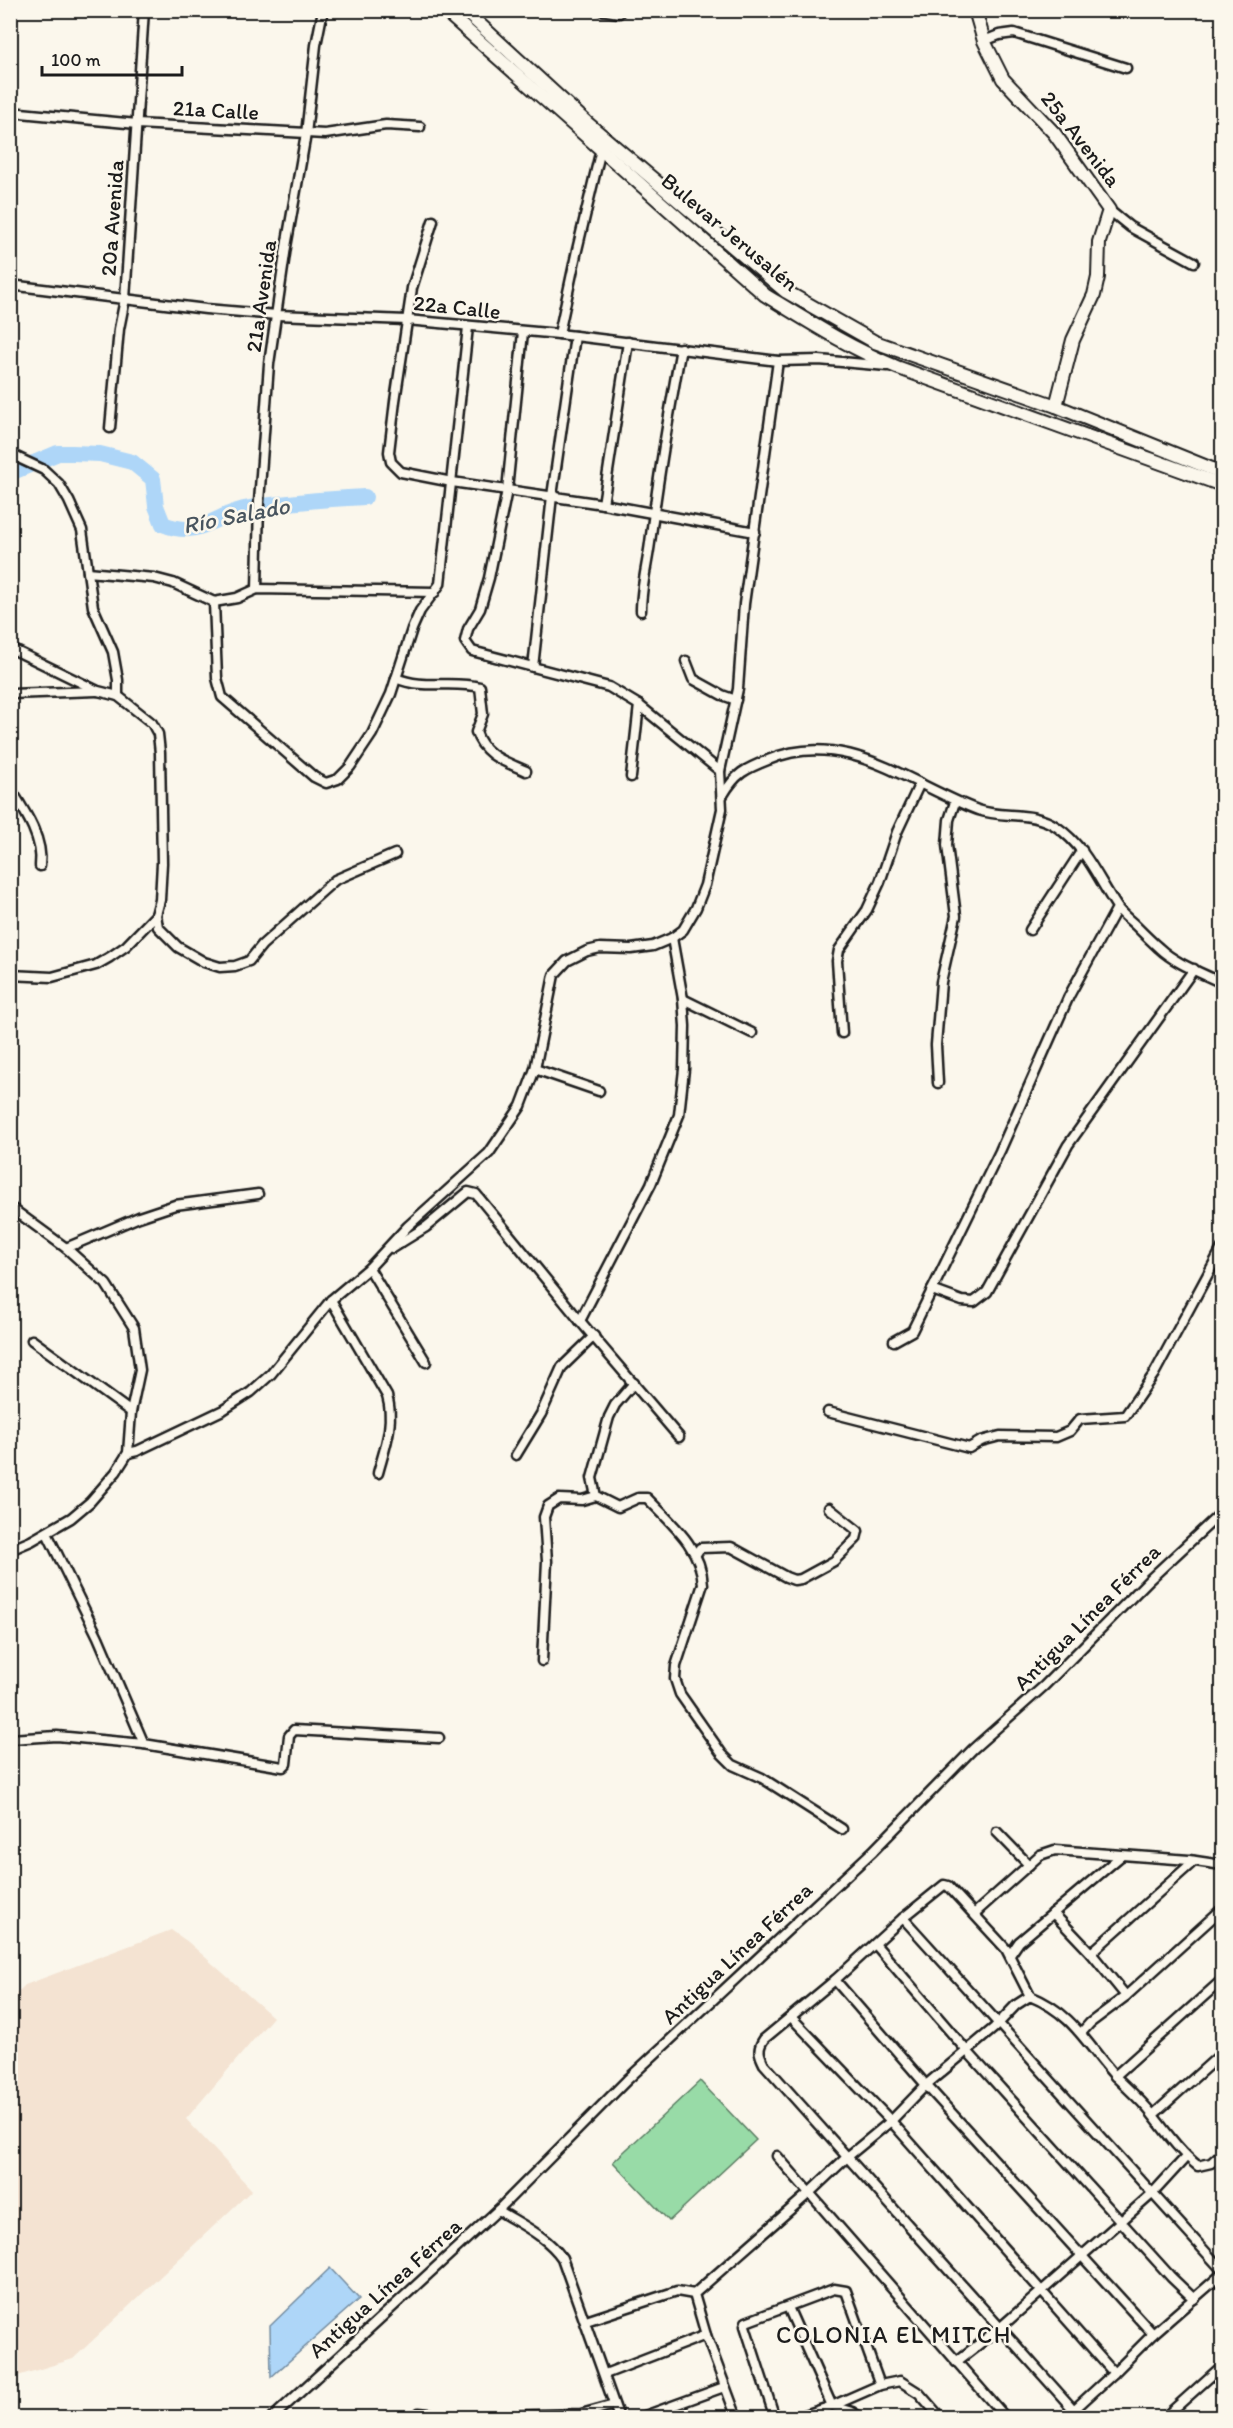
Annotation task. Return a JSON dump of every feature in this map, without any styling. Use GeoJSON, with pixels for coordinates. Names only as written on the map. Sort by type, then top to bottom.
{"type":"FeatureCollection","features":[{"type":"Feature","properties":{"kind":"main road","name":"25a Avenida"},"geometry":{"type":"LineString","coordinates":[[975,10],[984,41],[1003,79],[1054,133],[1109,210],[1100,243],[1098,277],[1094,295],[1073,340],[1056,406]]}},
{"type":"Feature","properties":{"kind":"main road","name":"Bulevar Jerusalén"},"geometry":{"type":"LineString","coordinates":[[454,13],[601,149],[765,295],[841,341],[899,368],[1222,485]]}},
{"type":"Feature","properties":{"kind":"main road","name":"Bulevar Jerusalén"},"geometry":{"type":"LineString","coordinates":[[454,13],[785,291],[875,342],[1056,406],[1222,473]]}},
{"type":"Feature","properties":{"kind":"street","name":"20a Avenida"},"geometry":{"type":"LineString","coordinates":[[110,428],[119,329],[125,299],[144,10]]}},
{"type":"Feature","properties":{"kind":"street","name":"21a Avenida"},"geometry":{"type":"LineString","coordinates":[[257,590],[259,506],[269,364],[306,134],[313,68],[323,10]]}},
{"type":"Feature","properties":{"kind":"street"},"geometry":{"type":"LineString","coordinates":[[602,10],[619,13]]}},
{"type":"Feature","properties":{"kind":"street"},"geometry":{"type":"LineString","coordinates":[[984,41],[999,35],[1014,33],[1126,68]]}},
{"type":"Feature","properties":{"kind":"street","name":"21a Calle"},"geometry":{"type":"LineString","coordinates":[[10,112],[137,124],[306,134],[325,134],[386,124],[420,127]]}},
{"type":"Feature","properties":{"kind":"street"},"geometry":{"type":"LineString","coordinates":[[560,334],[601,149]]}},
{"type":"Feature","properties":{"kind":"street"},"geometry":{"type":"LineString","coordinates":[[1109,210],[1130,227],[1194,262]]}},
{"type":"Feature","properties":{"kind":"street"},"geometry":{"type":"LineString","coordinates":[[433,221],[412,288],[389,452],[391,462],[401,472],[452,482],[552,495],[755,532]]}},
{"type":"Feature","properties":{"kind":"street","name":"22a Calle"},"geometry":{"type":"LineString","coordinates":[[10,285],[277,315],[407,320],[560,334],[778,361],[819,360],[899,368]]}},
{"type":"Feature","properties":{"kind":"street"},"geometry":{"type":"LineString","coordinates":[[214,602],[217,678],[222,697],[314,777],[326,783],[338,779],[372,734],[396,678],[420,611],[440,584],[468,327]]}},
{"type":"Feature","properties":{"kind":"street"},"geometry":{"type":"LineString","coordinates":[[523,332],[507,490],[489,578],[480,609],[468,629],[465,641],[472,651],[609,687],[639,705],[720,771]]}},
{"type":"Feature","properties":{"kind":"street"},"geometry":{"type":"LineString","coordinates":[[533,667],[552,495],[575,336]]}},
{"type":"Feature","properties":{"kind":"street"},"geometry":{"type":"LineString","coordinates":[[603,504],[628,342]]}},
{"type":"Feature","properties":{"kind":"street"},"geometry":{"type":"LineString","coordinates":[[641,611],[641,589],[650,544],[652,513],[681,348]]}},
{"type":"Feature","properties":{"kind":"street"},"geometry":{"type":"LineString","coordinates":[[128,1453],[137,1451],[223,1410],[251,1392],[271,1374],[331,1300],[369,1268],[408,1226],[489,1153],[521,1106],[535,1069],[554,975],[559,968],[567,961],[587,951],[600,948],[631,949],[653,946],[672,938],[683,930],[696,908],[705,885],[722,809],[720,771],[736,700],[744,604],[778,361]]}},
{"type":"Feature","properties":{"kind":"street"},"geometry":{"type":"LineString","coordinates":[[10,454],[44,470],[59,484],[82,530],[93,607],[113,652],[118,680],[117,696]]}},
{"type":"Feature","properties":{"kind":"street"},"geometry":{"type":"LineString","coordinates":[[88,572],[164,580],[214,602],[237,598],[257,590],[435,592]]}},
{"type":"Feature","properties":{"kind":"street"},"geometry":{"type":"LineString","coordinates":[[10,648],[76,678],[98,691]]}},
{"type":"Feature","properties":{"kind":"street"},"geometry":{"type":"LineString","coordinates":[[686,661],[693,679],[736,700]]}},
{"type":"Feature","properties":{"kind":"street"},"geometry":{"type":"LineString","coordinates":[[76,678],[80,686],[76,691]]}},
{"type":"Feature","properties":{"kind":"street"},"geometry":{"type":"LineString","coordinates":[[396,678],[411,685],[466,683],[480,687],[483,714],[476,732],[480,743],[491,756],[526,771]]}},
{"type":"Feature","properties":{"kind":"street"},"geometry":{"type":"LineString","coordinates":[[10,694],[98,691],[117,696],[152,723],[158,734],[162,863],[160,900],[156,915],[158,927],[178,947],[204,962],[220,967],[235,966],[249,961],[262,945],[335,880],[395,854]]}},
{"type":"Feature","properties":{"kind":"street"},"geometry":{"type":"LineString","coordinates":[[631,777],[639,705]]}},
{"type":"Feature","properties":{"kind":"street"},"geometry":{"type":"LineString","coordinates":[[722,795],[739,772],[771,758],[796,751],[826,751],[885,765],[955,802],[986,813],[1039,818],[1056,827],[1082,850],[1103,881],[1117,908],[1160,949],[1222,983]]}},
{"type":"Feature","properties":{"kind":"street"},"geometry":{"type":"LineString","coordinates":[[842,1033],[837,961],[839,950],[867,910],[880,882],[897,832],[920,783]]}},
{"type":"Feature","properties":{"kind":"street"},"geometry":{"type":"LineString","coordinates":[[10,788],[22,806],[38,843],[40,866]]}},
{"type":"Feature","properties":{"kind":"street"},"geometry":{"type":"LineString","coordinates":[[938,1083],[936,1045],[941,982],[956,916],[947,845],[949,820],[955,802]]}},
{"type":"Feature","properties":{"kind":"street"},"geometry":{"type":"LineString","coordinates":[[1030,930],[1082,850]]}},
{"type":"Feature","properties":{"kind":"street"},"geometry":{"type":"LineString","coordinates":[[894,1341],[912,1331],[1000,1151],[1069,996],[1117,908]]}},
{"type":"Feature","properties":{"kind":"street"},"geometry":{"type":"LineString","coordinates":[[10,975],[52,977],[96,965],[126,946],[156,915]]}},
{"type":"Feature","properties":{"kind":"street"},"geometry":{"type":"LineString","coordinates":[[580,1321],[651,1184],[679,1115],[684,1069],[683,999],[672,938]]}},
{"type":"Feature","properties":{"kind":"street"},"geometry":{"type":"LineString","coordinates":[[932,1290],[968,1302],[975,1302],[987,1292],[1068,1145],[1194,969]]}},
{"type":"Feature","properties":{"kind":"street"},"geometry":{"type":"LineString","coordinates":[[683,999],[752,1033]]}},
{"type":"Feature","properties":{"kind":"street"},"geometry":{"type":"LineString","coordinates":[[535,1069],[599,1091]]}},
{"type":"Feature","properties":{"kind":"street"},"geometry":{"type":"LineString","coordinates":[[382,1254],[426,1227],[468,1192],[476,1194],[679,1437]]}},
{"type":"Feature","properties":{"kind":"street"},"geometry":{"type":"LineString","coordinates":[[66,1248],[139,1217],[175,1205],[258,1194]]}},
{"type":"Feature","properties":{"kind":"street"},"geometry":{"type":"LineString","coordinates":[[10,1207],[66,1248],[106,1284],[134,1328],[140,1370],[131,1412],[128,1453],[116,1472],[90,1502],[71,1518],[10,1550]]}},
{"type":"Feature","properties":{"kind":"street"},"geometry":{"type":"LineString","coordinates":[[828,1412],[969,1448],[981,1441],[1000,1436],[1056,1437],[1070,1431],[1080,1419],[1125,1416],[1154,1374],[1222,1248]]}},
{"type":"Feature","properties":{"kind":"street"},"geometry":{"type":"LineString","coordinates":[[369,1268],[426,1362]]}},
{"type":"Feature","properties":{"kind":"street"},"geometry":{"type":"LineString","coordinates":[[331,1300],[387,1396],[390,1407],[391,1425],[378,1473]]}},
{"type":"Feature","properties":{"kind":"street"},"geometry":{"type":"LineString","coordinates":[[516,1455],[541,1414],[562,1367],[594,1336]]}},
{"type":"Feature","properties":{"kind":"street"},"geometry":{"type":"LineString","coordinates":[[32,1340],[131,1412]]}},
{"type":"Feature","properties":{"kind":"street"},"geometry":{"type":"LineString","coordinates":[[596,1496],[592,1478],[609,1417],[615,1405],[634,1383]]}},
{"type":"Feature","properties":{"kind":"street"},"geometry":{"type":"LineString","coordinates":[[542,1661],[547,1561],[544,1517],[548,1506],[559,1499],[582,1500],[596,1496],[618,1507],[638,1498],[647,1498],[691,1544],[703,1574],[704,1584],[676,1666],[675,1679],[680,1694],[722,1754],[734,1765],[762,1778],[842,1829]]}},
{"type":"Feature","properties":{"kind":"street"},"geometry":{"type":"LineString","coordinates":[[696,1554],[700,1548],[731,1547],[786,1577],[794,1580],[801,1579],[834,1561],[856,1539],[858,1531],[829,1508]]}},
{"type":"Feature","properties":{"kind":"street","name":"Antigua Línea Férrea"},"geometry":{"type":"LineString","coordinates":[[272,2418],[498,2210],[627,2080],[865,1858],[973,1749],[1044,1686],[1149,1580],[1222,1512]]}},
{"type":"Feature","properties":{"kind":"street"},"geometry":{"type":"LineString","coordinates":[[46,1533],[98,1637],[144,1744]]}},
{"type":"Feature","properties":{"kind":"street"},"geometry":{"type":"LineString","coordinates":[[10,1739],[57,1736],[144,1744],[283,1767],[286,1764],[289,1736],[294,1730],[439,1738]]}},
{"type":"Feature","properties":{"kind":"street"},"geometry":{"type":"LineString","coordinates":[[997,1832],[1029,1865]]}},
{"type":"Feature","properties":{"kind":"street"},"geometry":{"type":"LineString","coordinates":[[975,1913],[1040,1855],[1055,1850],[1222,1865]]}},
{"type":"Feature","properties":{"kind":"street"},"geometry":{"type":"LineString","coordinates":[[1010,1956],[1019,1942],[1122,1856]]}},
{"type":"Feature","properties":{"kind":"street"},"geometry":{"type":"LineString","coordinates":[[1091,1953],[1194,1861]]}},
{"type":"Feature","properties":{"kind":"street"},"geometry":{"type":"LineString","coordinates":[[1073,2409],[764,2064],[759,2054],[759,2046],[764,2039],[835,1980],[903,1918],[944,1885],[948,1886],[975,1913],[1010,1956],[1030,1996],[1060,2012],[1082,2032],[1115,2076],[1153,2115],[1186,2157],[1198,2166],[1211,2163],[1222,2153]]}},
{"type":"Feature","properties":{"kind":"street"},"geometry":{"type":"LineString","coordinates":[[1082,2032],[1090,2023],[1126,1996],[1222,1909]]}},
{"type":"Feature","properties":{"kind":"street"},"geometry":{"type":"LineString","coordinates":[[1053,1913],[1091,1953],[1126,1996]]}},
{"type":"Feature","properties":{"kind":"street"},"geometry":{"type":"LineString","coordinates":[[903,1918],[1222,2272],[1065,2418]]}},
{"type":"Feature","properties":{"kind":"street"},"geometry":{"type":"LineString","coordinates":[[875,1944],[967,2051],[1194,2299]]}},
{"type":"Feature","properties":{"kind":"street"},"geometry":{"type":"LineString","coordinates":[[835,1980],[926,2085],[1153,2334]]}},
{"type":"Feature","properties":{"kind":"street"},"geometry":{"type":"LineString","coordinates":[[1115,2076],[1222,1980]]}},
{"type":"Feature","properties":{"kind":"street"},"geometry":{"type":"LineString","coordinates":[[694,2294],[846,2158],[891,2121],[926,2085],[967,2051],[1016,2005],[1030,1996]]}},
{"type":"Feature","properties":{"kind":"street"},"geometry":{"type":"LineString","coordinates":[[791,2017],[891,2121],[1114,2373]]}},
{"type":"Feature","properties":{"kind":"street"},"geometry":{"type":"LineString","coordinates":[[1153,2115],[1222,2053]]}},
{"type":"Feature","properties":{"kind":"street"},"geometry":{"type":"LineString","coordinates":[[777,2156],[1006,2418]]}},
{"type":"Feature","properties":{"kind":"street"},"geometry":{"type":"LineString","coordinates":[[956,2362],[1000,2327],[1153,2193],[1186,2157]]}},
{"type":"Feature","properties":{"kind":"street"},"geometry":{"type":"LineString","coordinates":[[498,2210],[536,2233],[562,2258],[619,2418]]}},
{"type":"Feature","properties":{"kind":"street"},"geometry":{"type":"LineString","coordinates":[[775,2418],[745,2325],[748,2320],[834,2289],[846,2291],[880,2385]]}},
{"type":"Feature","properties":{"kind":"street"},"geometry":{"type":"LineString","coordinates":[[586,2321],[677,2291],[694,2294]]}},
{"type":"Feature","properties":{"kind":"street"},"geometry":{"type":"LineString","coordinates":[[694,2294],[724,2387],[737,2418]]}},
{"type":"Feature","properties":{"kind":"street"},"geometry":{"type":"LineString","coordinates":[[788,2307],[832,2406],[852,2412],[861,2418]]}},
{"type":"Feature","properties":{"kind":"street"},"geometry":{"type":"LineString","coordinates":[[604,2374],[706,2335]]}},
{"type":"Feature","properties":{"kind":"street"},"geometry":{"type":"LineString","coordinates":[[1164,2418],[1222,2366]]}},
{"type":"Feature","properties":{"kind":"street"},"geometry":{"type":"LineString","coordinates":[[796,2418],[832,2406],[880,2385],[900,2381],[919,2393],[941,2418]]}},
{"type":"Feature","properties":{"kind":"street"},"geometry":{"type":"LineString","coordinates":[[639,2418],[724,2387]]}},
{"type":"Feature","properties":{"kind":"street"},"geometry":{"type":"LineString","coordinates":[[419,2413],[457,2417],[581,2414],[614,2405]]}},
{"type":"Feature","properties":{"kind":"shaded area"},"geometry":{"type":"Polygon","coordinates":[[[171,1930],[188,1942],[273,2017],[186,2119],[252,2190],[73,2359],[11,2378],[11,1999],[25,1985],[171,1930]]]}},
{"type":"Feature","properties":{"kind":"green space"},"geometry":{"type":"Polygon","coordinates":[[[700,2081],[756,2140],[669,2221],[613,2162],[700,2081]]]}},
{"type":"Feature","properties":{"kind":"water"},"geometry":{"type":"Polygon","coordinates":[[[330,2268],[359,2299],[271,2377],[270,2326],[330,2268]]]}},
{"type":"Feature","properties":{"kind":"waterway","name":"Río Salado"},"geometry":{"type":"LineString","coordinates":[[10,473],[58,453],[100,454],[132,462],[153,479],[156,506],[163,524],[188,529],[250,508],[365,497]]}},
{"type":"Feature","properties":{"kind":"district","name":"COLONIA EL MITCH"},"geometry":{"type":"Point","coordinates":[894,2334]}}]}
